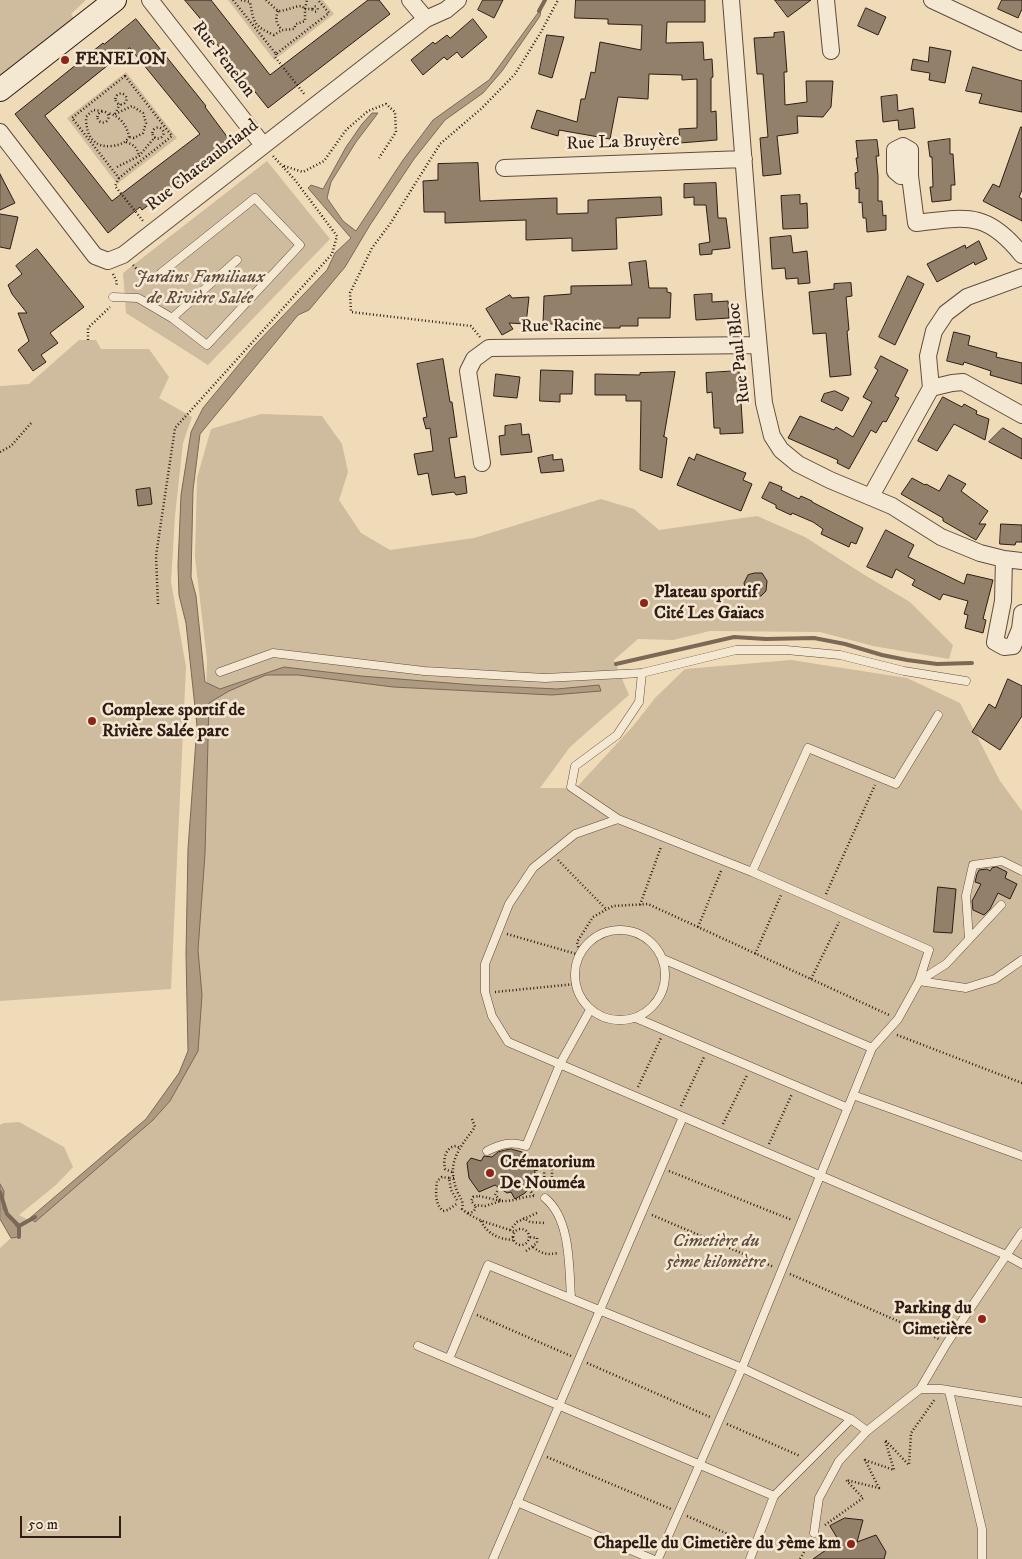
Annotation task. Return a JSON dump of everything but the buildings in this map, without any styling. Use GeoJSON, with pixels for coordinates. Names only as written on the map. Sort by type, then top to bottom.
{"type":"FeatureCollection","features":[{"type":"Feature","properties":{"kind":"main road"},"geometry":{"type":"LineString","coordinates":[[0,90],[115,0]]}},
{"type":"Feature","properties":{"kind":"street","name":"Rue Fenelon"},"geometry":{"type":"LineString","coordinates":[[150,0],[263,145]]}},
{"type":"Feature","properties":{"kind":"street"},"geometry":{"type":"LineString","coordinates":[[410,0],[426,19]]}},
{"type":"Feature","properties":{"kind":"street","name":"Rue Chateaubriand"},"geometry":{"type":"LineString","coordinates":[[123,255],[426,19],[446,10],[458,0]]}},
{"type":"Feature","properties":{"kind":"street","name":"Rue Paul Bloc"},"geometry":{"type":"LineString","coordinates":[[731,0],[758,345],[764,404],[772,436],[780,450],[798,464],[830,480],[892,506],[941,537],[980,553],[1022,561]]}},
{"type":"Feature","properties":{"kind":"street"},"geometry":{"type":"LineString","coordinates":[[826,0],[831,51]]}},
{"type":"Feature","properties":{"kind":"street"},"geometry":{"type":"LineString","coordinates":[[932,0],[1022,42]]}},
{"type":"Feature","properties":{"kind":"street"},"geometry":{"type":"LineString","coordinates":[[0,132],[95,256],[108,261],[123,255]]}},
{"type":"Feature","properties":{"kind":"street","name":"Rue La Bruyère"},"geometry":{"type":"LineString","coordinates":[[504,168],[744,159]]}},
{"type":"Feature","properties":{"kind":"street"},"geometry":{"type":"LineString","coordinates":[[910,176],[916,223],[952,219],[977,219],[998,230],[1011,241],[1022,255]]}},
{"type":"Feature","properties":{"kind":"street"},"geometry":{"type":"LineString","coordinates":[[871,496],[931,388],[928,356],[934,331],[946,313],[967,296],[1022,278]]}},
{"type":"Feature","properties":{"kind":"street","name":"Rue Racine"},"geometry":{"type":"LineString","coordinates":[[489,348],[758,345]]}},
{"type":"Feature","properties":{"kind":"street"},"geometry":{"type":"LineString","coordinates":[[482,463],[468,371],[474,360],[489,348]]}},
{"type":"Feature","properties":{"kind":"street"},"geometry":{"type":"LineString","coordinates":[[931,388],[963,382],[1022,415]]}},
{"type":"Feature","properties":{"kind":"street"},"geometry":{"type":"LineString","coordinates":[[1004,559],[1004,602],[996,642],[1004,647],[1013,646],[1020,629],[1022,613]]}},
{"type":"Feature","properties":{"kind":"street"},"geometry":{"type":"LineString","coordinates":[[1004,602],[1022,601]]}},
{"type":"Feature","properties":{"kind":"lane"},"geometry":{"type":"LineString","coordinates":[[113,297],[138,298],[172,318],[207,345],[300,245],[255,198],[161,273]]}},
{"type":"Feature","properties":{"kind":"lane"},"geometry":{"type":"LineString","coordinates":[[172,318],[237,260]]}},
{"type":"Feature","properties":{"kind":"lane"},"geometry":{"type":"LineString","coordinates":[[220,672],[273,654],[424,671],[545,678],[642,673],[736,650],[786,650],[840,655],[904,671],[966,680]]}},
{"type":"Feature","properties":{"kind":"lane"},"geometry":{"type":"LineString","coordinates":[[642,673],[639,702],[617,735],[575,766],[571,787],[618,819],[752,872],[930,950],[919,981],[898,1019],[872,1048],[822,1176],[742,1368],[658,1559]]}},
{"type":"Feature","properties":{"kind":"lane"},"geometry":{"type":"LineString","coordinates":[[752,872],[808,748],[896,784],[938,715]]}},
{"type":"Feature","properties":{"kind":"lane"},"geometry":{"type":"LineString","coordinates":[[618,819],[575,834],[533,868],[509,904],[485,964],[485,992],[492,1016],[508,1042],[1006,1255],[1022,1264]]}},
{"type":"Feature","properties":{"kind":"lane"},"geometry":{"type":"LineString","coordinates":[[969,939],[966,896],[973,864],[1002,861],[1022,871]]}},
{"type":"Feature","properties":{"kind":"lane"},"geometry":{"type":"LineString","coordinates":[[919,981],[946,964],[1000,905]]}},
{"type":"Feature","properties":{"kind":"lane"},"geometry":{"type":"LineString","coordinates":[[615,930],[630,931],[644,936],[656,946],[663,959],[666,973],[664,988],[654,1006],[636,1018],[624,1021],[600,1017],[590,1010],[581,998],[575,984],[575,969],[580,955],[588,943],[601,934],[615,930]]}},
{"type":"Feature","properties":{"kind":"lane"},"geometry":{"type":"LineString","coordinates":[[663,959],[872,1048]]}},
{"type":"Feature","properties":{"kind":"lane"},"geometry":{"type":"LineString","coordinates":[[919,981],[966,988],[995,979],[1022,960]]}},
{"type":"Feature","properties":{"kind":"lane"},"geometry":{"type":"LineString","coordinates":[[488,1151],[506,1143],[517,1143],[526,1146],[560,1064],[590,1010]]}},
{"type":"Feature","properties":{"kind":"lane"},"geometry":{"type":"LineString","coordinates":[[636,1018],[848,1108]]}},
{"type":"Feature","properties":{"kind":"lane"},"geometry":{"type":"LineString","coordinates":[[853,1095],[1022,1156]]}},
{"type":"Feature","properties":{"kind":"lane"},"geometry":{"type":"LineString","coordinates":[[493,1559],[643,1211],[680,1116]]}},
{"type":"Feature","properties":{"kind":"lane"},"geometry":{"type":"LineString","coordinates":[[550,1199],[563,1224],[571,1298]]}},
{"type":"Feature","properties":{"kind":"lane"},"geometry":{"type":"LineString","coordinates":[[814,1533],[819,1498],[838,1461],[867,1432],[920,1389],[947,1343],[1022,1232]]}},
{"type":"Feature","properties":{"kind":"lane"},"geometry":{"type":"LineString","coordinates":[[450,1359],[488,1265],[742,1368],[851,1419],[867,1432]]}},
{"type":"Feature","properties":{"kind":"lane"},"geometry":{"type":"LineString","coordinates":[[418,1346],[774,1496]]}},
{"type":"Feature","properties":{"kind":"lane"},"geometry":{"type":"LineString","coordinates":[[920,1389],[945,1390],[1022,1402]]}},
{"type":"Feature","properties":{"kind":"lane"},"geometry":{"type":"LineString","coordinates":[[945,1390],[982,1529],[982,1559]]}},
{"type":"Feature","properties":{"kind":"lane"},"geometry":{"type":"LineString","coordinates":[[750,1559],[774,1496],[851,1419]]}},
{"type":"Feature","properties":{"kind":"lane"},"geometry":{"type":"LineString","coordinates":[[517,1502],[652,1559]]}},
{"type":"Feature","properties":{"kind":"path"},"geometry":{"type":"LineString","coordinates":[[233,0],[276,54],[275,57],[313,107]]}},
{"type":"Feature","properties":{"kind":"path"},"geometry":{"type":"LineString","coordinates":[[241,0],[250,2],[252,16],[258,28],[274,35],[282,30],[294,30],[296,24],[305,21],[307,0]]}},
{"type":"Feature","properties":{"kind":"path"},"geometry":{"type":"LineString","coordinates":[[266,0],[278,11],[288,11],[297,6],[312,9]]}},
{"type":"Feature","properties":{"kind":"path"},"geometry":{"type":"LineString","coordinates":[[276,54],[329,13],[318,0]]}},
{"type":"Feature","properties":{"kind":"path"},"geometry":{"type":"LineString","coordinates":[[489,348],[471,326],[351,312],[350,293],[372,248],[390,224],[440,144],[482,108],[515,74],[558,0]]}},
{"type":"Feature","properties":{"kind":"path"},"geometry":{"type":"LineString","coordinates":[[278,11],[275,19],[282,30]]}},
{"type":"Feature","properties":{"kind":"path"},"geometry":{"type":"LineString","coordinates":[[119,178],[72,118],[125,76],[172,136],[119,178],[115,186],[151,232]]}},
{"type":"Feature","properties":{"kind":"path"},"geometry":{"type":"LineString","coordinates":[[115,114],[120,104],[126,102],[127,98],[124,94],[118,94],[116,97],[116,102],[120,104]]}},
{"type":"Feature","properties":{"kind":"path"},"geometry":{"type":"LineString","coordinates":[[282,166],[303,172],[324,161],[346,130],[368,111],[386,104],[395,112],[396,132],[379,158]]}},
{"type":"Feature","properties":{"kind":"path"},"geometry":{"type":"LineString","coordinates":[[132,106],[143,113],[146,123],[143,133],[134,138],[130,137],[126,142],[118,145],[103,147],[93,142],[86,127],[86,117],[93,110],[115,114],[132,106]]}},
{"type":"Feature","properties":{"kind":"path"},"geometry":{"type":"LineString","coordinates":[[102,111],[97,116],[101,122],[108,120],[107,113]]}},
{"type":"Feature","properties":{"kind":"path"},"geometry":{"type":"LineString","coordinates":[[115,114],[128,128],[130,137]]}},
{"type":"Feature","properties":{"kind":"path"},"geometry":{"type":"LineString","coordinates":[[117,167],[139,156],[155,137],[163,136],[164,132],[161,128],[154,129],[152,132],[155,137]]}},
{"type":"Feature","properties":{"kind":"path"},"geometry":{"type":"LineString","coordinates":[[126,142],[134,144],[138,148],[139,156]]}},
{"type":"Feature","properties":{"kind":"path"},"geometry":{"type":"LineString","coordinates":[[158,604],[156,556],[176,428],[332,254],[337,236],[263,145]]}},
{"type":"Feature","properties":{"kind":"path"},"geometry":{"type":"LineString","coordinates":[[123,255],[149,282],[161,273]]}},
{"type":"Feature","properties":{"kind":"path"},"geometry":{"type":"LineString","coordinates":[[0,452],[11,446],[32,422]]}},
{"type":"Feature","properties":{"kind":"path"},"geometry":{"type":"LineString","coordinates":[[822,902],[878,777]]}},
{"type":"Feature","properties":{"kind":"path"},"geometry":{"type":"LineString","coordinates":[[640,905],[665,837]]}},
{"type":"Feature","properties":{"kind":"path"},"geometry":{"type":"LineString","coordinates":[[551,853],[606,909]]}},
{"type":"Feature","properties":{"kind":"path"},"geometry":{"type":"LineString","coordinates":[[698,927],[725,861]]}},
{"type":"Feature","properties":{"kind":"path"},"geometry":{"type":"LineString","coordinates":[[755,954],[785,886]]}},
{"type":"Feature","properties":{"kind":"path"},"geometry":{"type":"LineString","coordinates":[[498,931],[580,955],[577,942],[593,917],[613,906],[648,904],[898,1019]]}},
{"type":"Feature","properties":{"kind":"path"},"geometry":{"type":"LineString","coordinates":[[811,979],[844,912]]}},
{"type":"Feature","properties":{"kind":"path"},"geometry":{"type":"LineString","coordinates":[[485,992],[575,984]]}},
{"type":"Feature","properties":{"kind":"path"},"geometry":{"type":"LineString","coordinates":[[634,1095],[665,1030]]}},
{"type":"Feature","properties":{"kind":"path"},"geometry":{"type":"LineString","coordinates":[[886,1031],[1022,1083]]}},
{"type":"Feature","properties":{"kind":"path"},"geometry":{"type":"LineString","coordinates":[[680,1116],[707,1048]]}},
{"type":"Feature","properties":{"kind":"path"},"geometry":{"type":"LineString","coordinates":[[719,1132],[750,1067]]}},
{"type":"Feature","properties":{"kind":"path"},"geometry":{"type":"LineString","coordinates":[[765,1152],[796,1086]]}},
{"type":"Feature","properties":{"kind":"path"},"geometry":{"type":"LineString","coordinates":[[472,1119],[476,1127],[460,1148],[453,1164],[452,1172],[463,1203],[462,1209],[467,1214],[480,1220],[515,1232],[522,1229],[527,1232],[529,1237]]}},
{"type":"Feature","properties":{"kind":"path"},"geometry":{"type":"LineString","coordinates":[[452,1172],[445,1169],[445,1156],[452,1146],[460,1148]]}},
{"type":"Feature","properties":{"kind":"path"},"geometry":{"type":"LineString","coordinates":[[549,1163],[552,1168],[550,1199]]}},
{"type":"Feature","properties":{"kind":"path"},"geometry":{"type":"LineString","coordinates":[[534,1164],[536,1179],[530,1190],[534,1196]]}},
{"type":"Feature","properties":{"kind":"path"},"geometry":{"type":"LineString","coordinates":[[544,1168],[550,1199]]}},
{"type":"Feature","properties":{"kind":"path"},"geometry":{"type":"LineString","coordinates":[[661,1168],[801,1224]]}},
{"type":"Feature","properties":{"kind":"path"},"geometry":{"type":"LineString","coordinates":[[454,1178],[442,1177],[438,1181],[436,1194],[439,1207],[443,1210],[448,1210],[458,1203],[463,1203]]}},
{"type":"Feature","properties":{"kind":"path"},"geometry":{"type":"LineString","coordinates":[[449,1178],[451,1190],[458,1203]]}},
{"type":"Feature","properties":{"kind":"path"},"geometry":{"type":"LineString","coordinates":[[499,1188],[495,1195],[500,1201]]}},
{"type":"Feature","properties":{"kind":"path"},"geometry":{"type":"LineString","coordinates":[[467,1214],[473,1212],[476,1208],[472,1201],[473,1197],[479,1196],[500,1201],[534,1196],[550,1199]]}},
{"type":"Feature","properties":{"kind":"path"},"geometry":{"type":"LineString","coordinates":[[475,1205],[485,1206],[500,1201]]}},
{"type":"Feature","properties":{"kind":"path"},"geometry":{"type":"LineString","coordinates":[[643,1211],[947,1343]]}},
{"type":"Feature","properties":{"kind":"path"},"geometry":{"type":"LineString","coordinates":[[510,1230],[517,1222],[539,1212]]}},
{"type":"Feature","properties":{"kind":"path"},"geometry":{"type":"LineString","coordinates":[[524,1218],[530,1222],[545,1223]]}},
{"type":"Feature","properties":{"kind":"path"},"geometry":{"type":"LineString","coordinates":[[480,1220],[489,1232],[504,1240],[514,1240]]}},
{"type":"Feature","properties":{"kind":"path"},"geometry":{"type":"LineString","coordinates":[[515,1232],[514,1240],[518,1245],[523,1245],[529,1237]]}},
{"type":"Feature","properties":{"kind":"path"},"geometry":{"type":"LineString","coordinates":[[526,1251],[537,1243],[537,1238],[529,1237]]}},
{"type":"Feature","properties":{"kind":"path"},"geometry":{"type":"LineString","coordinates":[[533,1247],[541,1253],[550,1255],[567,1251]]}},
{"type":"Feature","properties":{"kind":"path"},"geometry":{"type":"LineString","coordinates":[[469,1311],[804,1458]]}},
{"type":"Feature","properties":{"kind":"path"},"geometry":{"type":"LineString","coordinates":[[800,1559],[814,1533],[863,1498],[846,1480],[879,1488],[865,1460],[894,1470],[885,1440],[909,1465],[911,1433],[945,1390]]}},
{"type":"Feature","properties":{"kind":"path"},"geometry":{"type":"LineString","coordinates":[[538,1454],[755,1546]]}},
{"type":"Feature","properties":{"kind":"green space"},"geometry":{"type":"Polygon","coordinates":[[[0,0],[86,0],[71,14],[76,22],[0,81],[0,0]]]}},
{"type":"Feature","properties":{"kind":"green space"},"geometry":{"type":"Polygon","coordinates":[[[228,0],[323,0],[334,14],[274,60],[228,0]]]}},
{"type":"Feature","properties":{"kind":"green space"},"geometry":{"type":"Polygon","coordinates":[[[126,72],[177,138],[117,184],[67,118],[126,72]]]}},
{"type":"Feature","properties":{"kind":"green space","name":"Jardins Familiaux de Rivière Salée"},"geometry":{"type":"Polygon","coordinates":[[[267,161],[330,239],[208,365],[126,313],[123,273],[267,161]]]}},
{"type":"Feature","properties":{"kind":"green space","name":"Complexe sportif de Rivière Salée parc"},"geometry":{"type":"Polygon","coordinates":[[[79,340],[96,340],[101,349],[149,349],[169,377],[159,398],[192,417],[183,443],[175,516],[171,582],[186,667],[171,989],[0,1001],[0,386],[29,384],[79,340]]]}},
{"type":"Feature","properties":{"kind":"green space","name":"Cimetière du 5ème kilomètre"},"geometry":{"type":"Polygon","coordinates":[[[261,414],[322,416],[342,444],[348,472],[339,500],[361,533],[390,550],[474,538],[601,499],[634,509],[659,530],[757,516],[805,537],[910,602],[953,645],[949,659],[873,646],[820,632],[710,631],[673,640],[638,639],[614,660],[629,695],[570,747],[540,788],[576,788],[634,725],[655,698],[685,669],[791,660],[907,678],[960,703],[1000,781],[1022,811],[1022,1559],[0,1559],[0,1248],[11,1238],[19,1237],[0,1210],[0,1125],[19,1122],[64,1147],[73,1167],[56,1185],[19,1215],[30,1221],[163,1109],[195,1048],[207,660],[195,557],[197,478],[211,429],[261,414]]]}},
{"type":"Feature","properties":{"kind":"shaded area"},"geometry":{"type":"Polygon","coordinates":[[[541,9],[540,16],[502,71],[483,93],[445,120],[414,159],[370,225],[345,267],[309,310],[298,315],[200,434],[193,490],[191,577],[196,596],[205,682],[220,689],[284,667],[361,676],[474,685],[557,689],[599,685],[601,691],[552,695],[393,687],[298,675],[266,675],[229,691],[209,703],[205,854],[198,950],[202,995],[198,1051],[170,1101],[153,1120],[35,1222],[30,1218],[146,1119],[179,1073],[188,1051],[186,954],[188,849],[197,726],[186,623],[179,595],[178,566],[181,495],[191,432],[203,408],[255,345],[327,270],[335,253],[351,238],[308,188],[311,185],[323,189],[346,147],[362,124],[372,113],[378,113],[356,142],[331,182],[327,198],[343,221],[356,231],[403,160],[433,120],[489,80],[541,9]]]}},
{"type":"Feature","properties":{"kind":"shaded area"},"geometry":{"type":"Polygon","coordinates":[[[0,1184],[4,1191],[3,1209],[19,1230],[19,1237],[11,1238],[0,1219],[0,1184]]]}},
{"type":"Feature","properties":{"kind":"waterway"},"geometry":{"type":"LineString","coordinates":[[539,11],[545,0]]}},
{"type":"Feature","properties":{"kind":"waterway"},"geometry":{"type":"LineString","coordinates":[[616,664],[734,637],[766,639],[814,638],[907,660],[937,664],[972,663]]}},
{"type":"Feature","properties":{"kind":"waterway"},"geometry":{"type":"LineString","coordinates":[[0,1192],[7,1214],[19,1226],[19,1237]]}},
{"type":"Feature","properties":{"kind":"waterway"},"geometry":{"type":"LineString","coordinates":[[19,1226],[35,1217]]}},
{"type":"Feature","properties":{"kind":"place","name":"FENELON"},"geometry":{"type":"Point","coordinates":[65,60]}},
{"type":"Feature","properties":{"kind":"place","name":"Plateau sportif Cité Les Gaïacs"},"geometry":{"type":"Point","coordinates":[644,603]}},
{"type":"Feature","properties":{"kind":"place","name":"Complexe sportif de Rivière Salée parc"},"geometry":{"type":"Point","coordinates":[92,721]}},
{"type":"Feature","properties":{"kind":"place","name":"Crématorium De Nouméa"},"geometry":{"type":"Point","coordinates":[490,1173]}},
{"type":"Feature","properties":{"kind":"place","name":"Parking du Cimetière"},"geometry":{"type":"Point","coordinates":[982,1319]}},
{"type":"Feature","properties":{"kind":"place","name":"Chapelle du Cimetière du 5ème km"},"geometry":{"type":"Point","coordinates":[851,1544]}}]}
